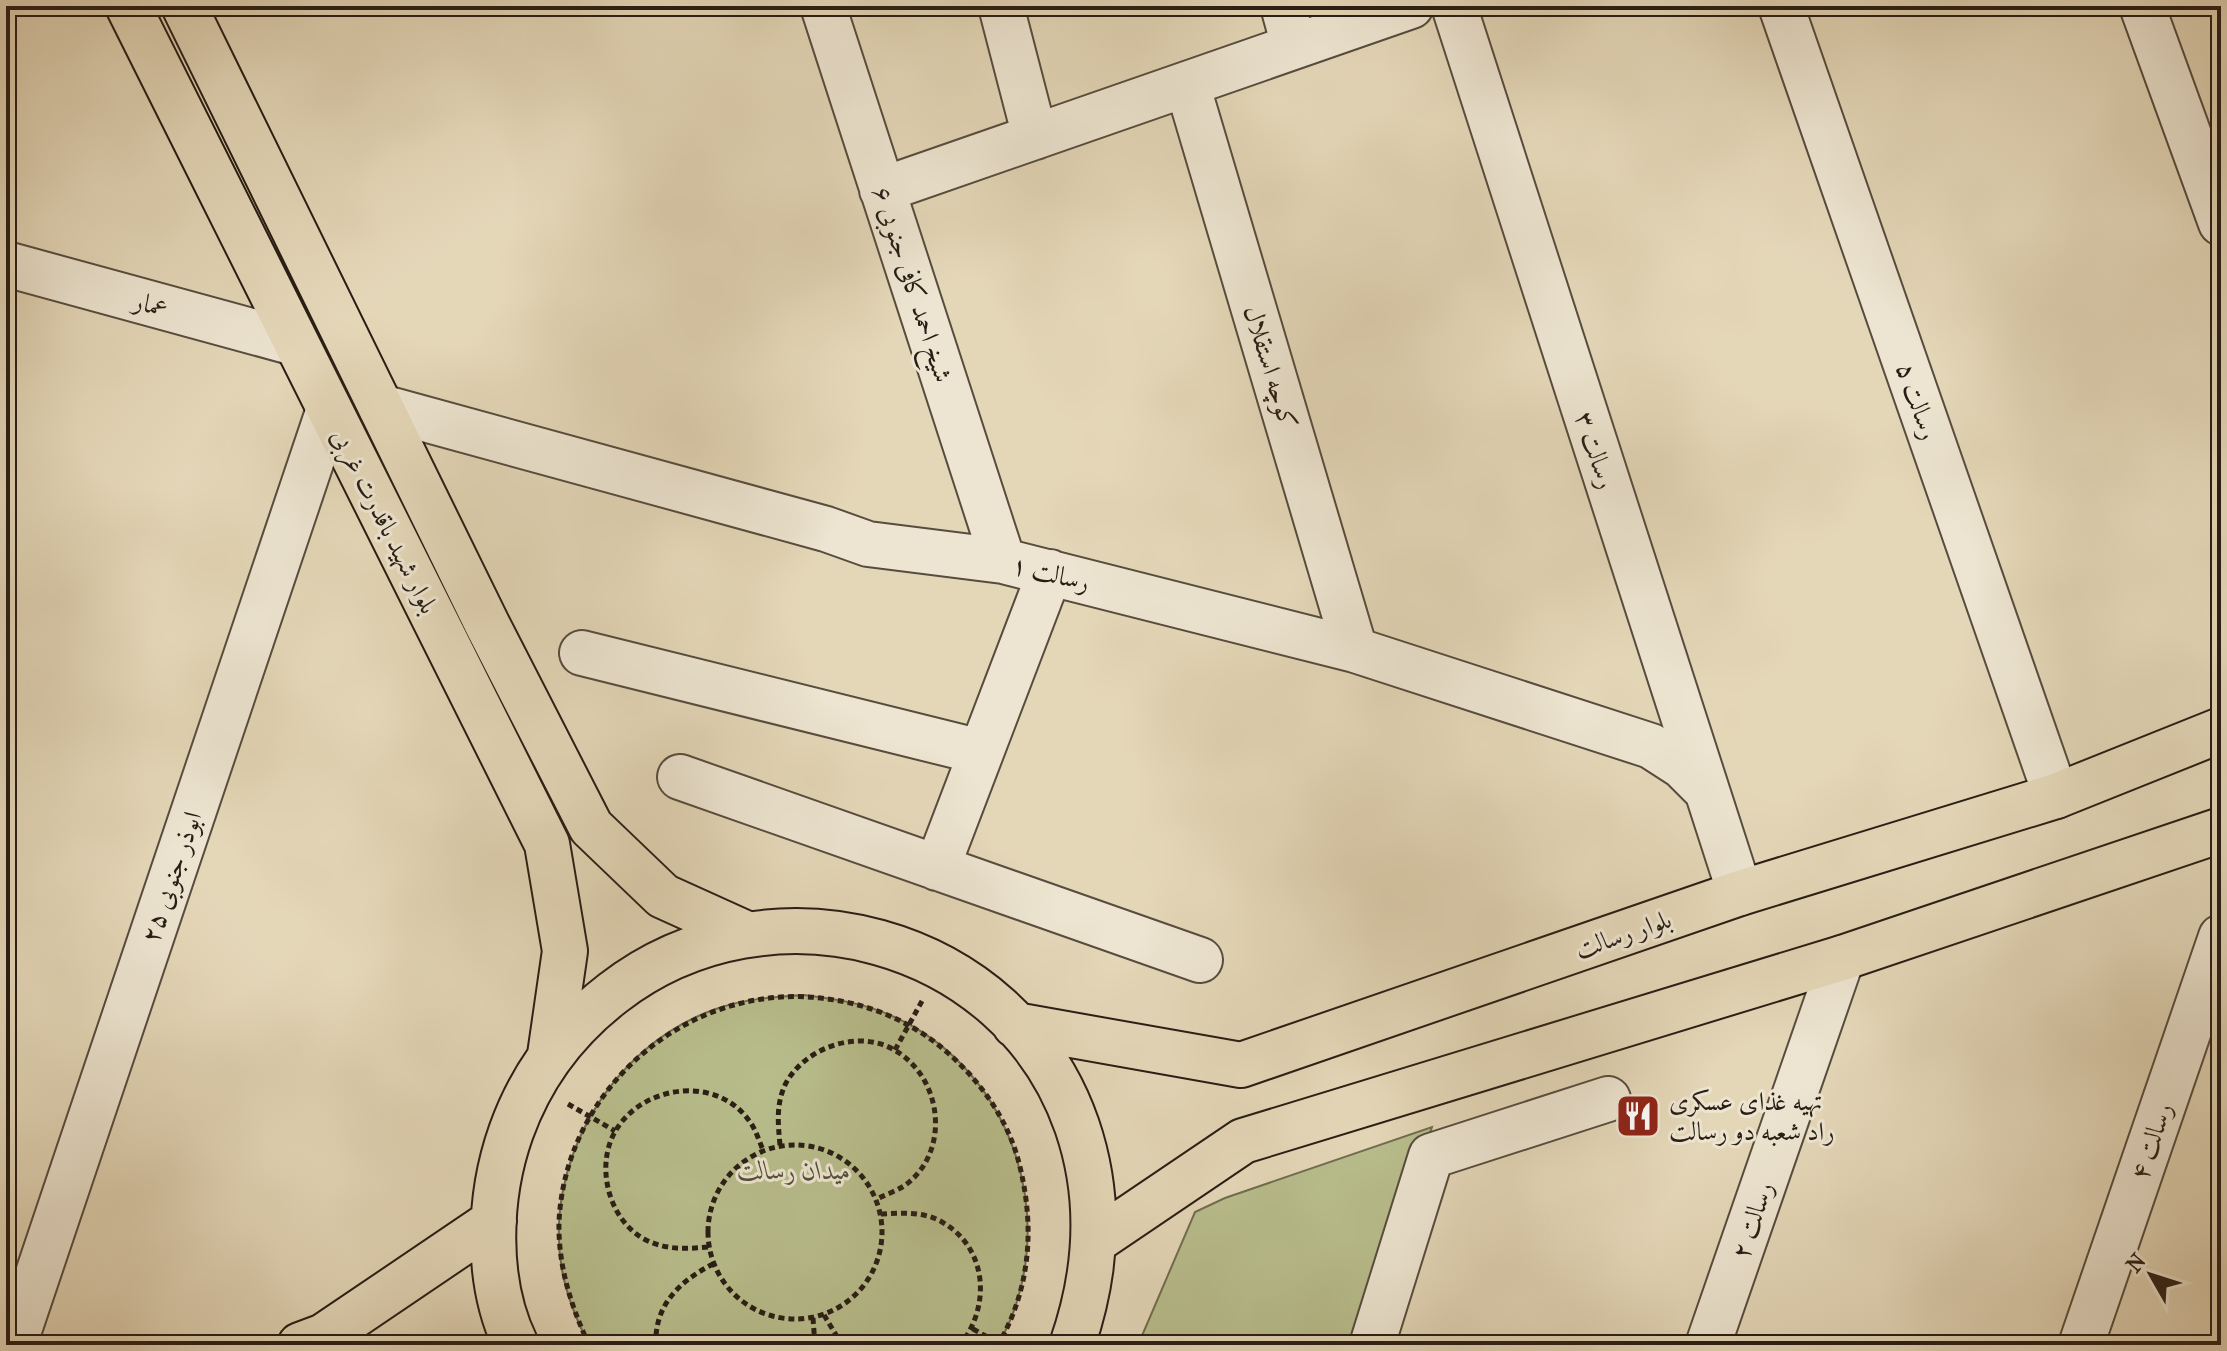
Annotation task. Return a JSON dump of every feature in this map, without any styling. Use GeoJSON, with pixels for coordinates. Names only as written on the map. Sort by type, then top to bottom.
{"type":"FeatureCollection","features":[{"type":"Feature","properties":{"kind":"main road","name":"بلوار شهید باقدرت غربی"},"geometry":{"type":"LineString","coordinates":[[128,6],[547,844],[565,951],[541,1069]]}},
{"type":"Feature","properties":{"kind":"main road","name":"بلوار شهید باقدرت غربی"},"geometry":{"type":"LineString","coordinates":[[184,6],[591,827],[663,896],[747,934]]}},
{"type":"Feature","properties":{"kind":"main road","name":"بلوار رسالت"},"geometry":{"type":"LineString","coordinates":[[1015,1025],[1241,1065],[1740,893],[2056,796],[2221,730]]}},
{"type":"Feature","properties":{"kind":"main road"},"geometry":{"type":"LineString","coordinates":[[1095,1241],[1243,1141],[1842,958],[2221,830]]}},
{"type":"Feature","properties":{"kind":"main road"},"geometry":{"type":"LineString","coordinates":[[516,1345],[497,1279],[494,1221],[505,1150],[541,1069],[590,1011],[637,975],[690,948],[747,934],[797,929],[846,934],[895,946],[941,966],[980,993],[1015,1025],[1051,1072],[1077,1125],[1092,1182],[1095,1241],[1089,1288],[1072,1345]]}},
{"type":"Feature","properties":{"kind":"main road"},"geometry":{"type":"LineString","coordinates":[[300,1345],[324,1336],[494,1221]]}},
{"type":"Feature","properties":{"kind":"street","name":"شیخ احمد کافی جنوبی ۶"},"geometry":{"type":"LineString","coordinates":[[823,6],[1003,561]]}},
{"type":"Feature","properties":{"kind":"street"},"geometry":{"type":"LineString","coordinates":[[1001,6],[1035,137]]}},
{"type":"Feature","properties":{"kind":"street"},"geometry":{"type":"LineString","coordinates":[[882,190],[1187,84],[1289,26],[1411,6]]}},
{"type":"Feature","properties":{"kind":"street","name":"رسالت ۳"},"geometry":{"type":"LineString","coordinates":[[1454,6],[1740,893]]}},
{"type":"Feature","properties":{"kind":"street","name":"رسالت ۵"},"geometry":{"type":"LineString","coordinates":[[1781,6],[2056,796]]}},
{"type":"Feature","properties":{"kind":"street"},"geometry":{"type":"LineString","coordinates":[[2142,6],[2221,223]]}},
{"type":"Feature","properties":{"kind":"street","name":"کوچه استقلال"},"geometry":{"type":"LineString","coordinates":[[1187,84],[1355,650]]}},
{"type":"Feature","properties":{"kind":"street","name":"عمار"},"geometry":{"type":"LineString","coordinates":[[9,276],[295,343]]}},
{"type":"Feature","properties":{"kind":"street","name":"رسالت ۱"},"geometry":{"type":"LineString","coordinates":[[381,407],[826,529],[868,544],[1003,561],[1355,650],[1651,746],[1682,766],[1704,788]]}},
{"type":"Feature","properties":{"kind":"street","name":"ابوذر جنوبی ۲۵"},"geometry":{"type":"LineString","coordinates":[[14,1345],[329,409]]}},
{"type":"Feature","properties":{"kind":"street"},"geometry":{"type":"LineString","coordinates":[[937,868],[1050,572]]}},
{"type":"Feature","properties":{"kind":"street"},"geometry":{"type":"LineString","coordinates":[[582,653],[981,752]]}},
{"type":"Feature","properties":{"kind":"street"},"geometry":{"type":"LineString","coordinates":[[680,777],[1200,960]]}},
{"type":"Feature","properties":{"kind":"street","name":"رسالت ۴"},"geometry":{"type":"LineString","coordinates":[[2081,1345],[2221,937]]}},
{"type":"Feature","properties":{"kind":"street","name":"رسالت ۲"},"geometry":{"type":"LineString","coordinates":[[1708,1345],[1842,958]]}},
{"type":"Feature","properties":{"kind":"street"},"geometry":{"type":"LineString","coordinates":[[1372,1345],[1431,1156],[1608,1099]]}},
{"type":"Feature","properties":{"kind":"path"},"geometry":{"type":"LineString","coordinates":[[895,1050],[941,966]]}},
{"type":"Feature","properties":{"kind":"path"},"geometry":{"type":"LineString","coordinates":[[589,1345],[574,1313],[562,1269],[559,1223],[565,1177],[580,1133],[604,1094],[635,1059],[671,1030],[713,1010],[757,998],[804,995],[849,1002],[893,1016],[933,1040],[967,1070],[995,1106],[1015,1148],[1026,1193],[1029,1239],[1023,1285],[1000,1345],[973,1329]]}},
{"type":"Feature","properties":{"kind":"path"},"geometry":{"type":"LineString","coordinates":[[780,1145],[777,1114],[786,1083],[806,1059],[834,1044],[865,1041],[895,1050],[920,1070],[930,1089],[934,1098],[937,1130],[927,1161],[905,1185],[877,1199]]}},
{"type":"Feature","properties":{"kind":"path"},"geometry":{"type":"LineString","coordinates":[[541,1069],[590,1117],[615,1131]]}},
{"type":"Feature","properties":{"kind":"path"},"geometry":{"type":"LineString","coordinates":[[708,1247],[676,1250],[647,1241],[623,1220],[608,1192],[606,1161],[615,1131],[636,1107],[664,1092],[696,1090],[726,1100],[750,1121],[763,1150]]}},
{"type":"Feature","properties":{"kind":"path"},"geometry":{"type":"LineString","coordinates":[[780,1145],[810,1145],[838,1154],[861,1173],[877,1199],[881,1214],[882,1246],[872,1275],[852,1299],[813,1318],[782,1319],[753,1310],[729,1291],[713,1264],[708,1247],[708,1217],[718,1189],[737,1165],[763,1150],[780,1145]]}},
{"type":"Feature","properties":{"kind":"path"},"geometry":{"type":"LineString","coordinates":[[881,1214],[912,1212],[942,1222],[965,1242],[979,1269],[982,1299],[973,1329],[960,1345]]}},
{"type":"Feature","properties":{"kind":"path"},"geometry":{"type":"LineString","coordinates":[[656,1345],[656,1331],[665,1302],[685,1278],[713,1264]]}},
{"type":"Feature","properties":{"kind":"path"},"geometry":{"type":"LineString","coordinates":[[824,1315],[842,1345]]}},
{"type":"Feature","properties":{"kind":"path"},"geometry":{"type":"LineString","coordinates":[[813,1318],[815,1345]]}},
{"type":"Feature","properties":{"kind":"green space","name":"میدان رسالت"},"geometry":{"type":"Polygon","coordinates":[[[804,995],[871,1008],[892,1016],[935,1041],[970,1074],[997,1113],[1016,1157],[1026,1204],[1027,1252],[1017,1300],[998,1345],[589,1345],[567,1290],[559,1229],[563,1189],[575,1150],[592,1113],[615,1080],[644,1051],[676,1027],[735,1003],[804,995]]]}},
{"type":"Feature","properties":{"kind":"green space"},"geometry":{"type":"Polygon","coordinates":[[[1432,1127],[1360,1345],[1138,1345],[1195,1212],[1225,1198],[1432,1127]]]}},
{"type":"Feature","properties":{"kind":"place","name":"تهیه غذای عسکری راد شعبه دو رسالت"},"geometry":{"type":"Point","coordinates":[1638,1116]}}]}
